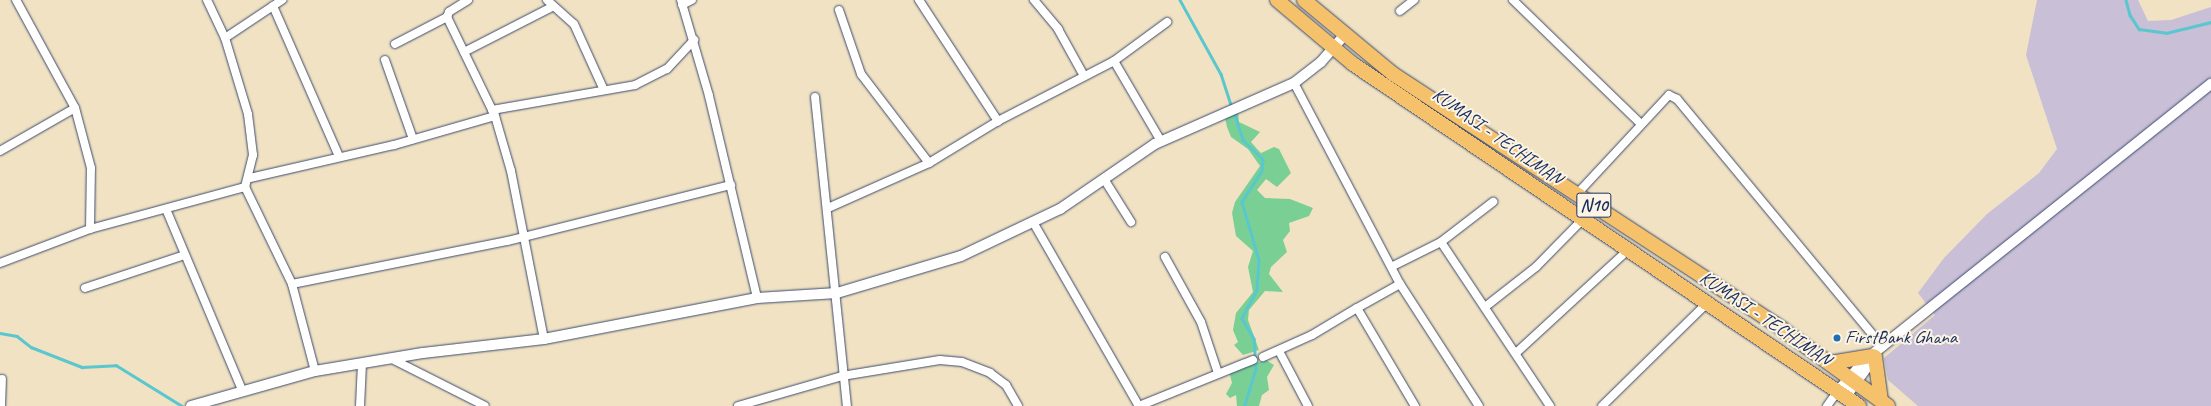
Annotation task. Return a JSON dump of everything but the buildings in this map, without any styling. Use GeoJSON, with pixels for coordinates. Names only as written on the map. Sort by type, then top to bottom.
{"type":"FeatureCollection","features":[{"type":"Feature","properties":{"kind":"highway","name":"KUMASI - TECHIMAN"},"geometry":{"type":"LineString","coordinates":[[1277,0],[1334,48],[1400,87],[1582,220],[1860,406]]}},
{"type":"Feature","properties":{"kind":"highway","name":"N10"},"geometry":{"type":"LineString","coordinates":[[1304,0],[1400,87],[1577,194],[1830,363],[1884,404]]}},
{"type":"Feature","properties":{"kind":"highway"},"geometry":{"type":"LineString","coordinates":[[1830,363],[1877,353],[1884,404]]}},
{"type":"Feature","properties":{"kind":"street"},"geometry":{"type":"LineString","coordinates":[[16,0],[75,108],[91,168],[90,229]]}},
{"type":"Feature","properties":{"kind":"street"},"geometry":{"type":"LineString","coordinates":[[0,263],[90,229],[245,187],[250,178],[253,155],[248,114],[225,38],[207,0]]}},
{"type":"Feature","properties":{"kind":"street"},"geometry":{"type":"LineString","coordinates":[[225,38],[282,0]]}},
{"type":"Feature","properties":{"kind":"street"},"geometry":{"type":"LineString","coordinates":[[395,44],[447,17],[449,12],[468,0]]}},
{"type":"Feature","properties":{"kind":"street"},"geometry":{"type":"LineString","coordinates":[[692,0],[681,2],[694,40],[757,298]]}},
{"type":"Feature","properties":{"kind":"street"},"geometry":{"type":"LineString","coordinates":[[919,0],[998,121]]}},
{"type":"Feature","properties":{"kind":"street"},"geometry":{"type":"LineString","coordinates":[[1034,0],[1058,29],[1084,76]]}},
{"type":"Feature","properties":{"kind":"street"},"geometry":{"type":"LineString","coordinates":[[1400,11],[1414,0]]}},
{"type":"Feature","properties":{"kind":"street"},"geometry":{"type":"LineString","coordinates":[[1513,0],[1641,124]]}},
{"type":"Feature","properties":{"kind":"street"},"geometry":{"type":"LineString","coordinates":[[464,52],[549,3],[574,24],[604,90]]}},
{"type":"Feature","properties":{"kind":"street"},"geometry":{"type":"LineString","coordinates":[[273,6],[339,156]]}},
{"type":"Feature","properties":{"kind":"street"},"geometry":{"type":"LineString","coordinates":[[839,10],[860,74],[929,163]]}},
{"type":"Feature","properties":{"kind":"street"},"geometry":{"type":"LineString","coordinates":[[447,17],[493,113],[511,171],[522,238],[544,339]]}},
{"type":"Feature","properties":{"kind":"street"},"geometry":{"type":"LineString","coordinates":[[828,208],[929,163],[998,121],[1114,61],[1167,22]]}},
{"type":"Feature","properties":{"kind":"street"},"geometry":{"type":"LineString","coordinates":[[194,405],[242,390],[315,371],[390,358],[544,339],[757,298],[837,293],[961,256],[1033,222],[1104,179],[1161,141],[1226,110],[1294,83],[1334,48],[1344,36]]}},
{"type":"Feature","properties":{"kind":"street"},"geometry":{"type":"LineString","coordinates":[[250,178],[413,139],[493,113],[635,85],[667,68],[694,40]]}},
{"type":"Feature","properties":{"kind":"street"},"geometry":{"type":"LineString","coordinates":[[385,60],[413,139]]}},
{"type":"Feature","properties":{"kind":"street"},"geometry":{"type":"LineString","coordinates":[[1114,61],[1161,141]]}},
{"type":"Feature","properties":{"kind":"street"},"geometry":{"type":"LineString","coordinates":[[1294,83],[1393,266],[1400,284],[1478,406]]}},
{"type":"Feature","properties":{"kind":"street"},"geometry":{"type":"LineString","coordinates":[[1826,406],[1842,393],[1877,353],[2211,84]]}},
{"type":"Feature","properties":{"kind":"street"},"geometry":{"type":"LineString","coordinates":[[1577,194],[1669,95],[1677,99],[1877,353]]}},
{"type":"Feature","properties":{"kind":"street"},"geometry":{"type":"LineString","coordinates":[[815,97],[837,293],[842,376],[847,406]]}},
{"type":"Feature","properties":{"kind":"street"},"geometry":{"type":"LineString","coordinates":[[0,151],[75,108]]}},
{"type":"Feature","properties":{"kind":"street"},"geometry":{"type":"LineString","coordinates":[[1104,179],[1131,222]]}},
{"type":"Feature","properties":{"kind":"street"},"geometry":{"type":"LineString","coordinates":[[292,284],[522,238],[730,185]]}},
{"type":"Feature","properties":{"kind":"street"},"geometry":{"type":"LineString","coordinates":[[245,187],[292,284],[315,371]]}},
{"type":"Feature","properties":{"kind":"street"},"geometry":{"type":"LineString","coordinates":[[1393,266],[1441,242],[1493,202]]}},
{"type":"Feature","properties":{"kind":"street"},"geometry":{"type":"LineString","coordinates":[[166,209],[242,390]]}},
{"type":"Feature","properties":{"kind":"street"},"geometry":{"type":"LineString","coordinates":[[1485,307],[1536,267],[1582,220]]}},
{"type":"Feature","properties":{"kind":"street"},"geometry":{"type":"LineString","coordinates":[[1033,222],[1139,406],[1253,360]]}},
{"type":"Feature","properties":{"kind":"street"},"geometry":{"type":"LineString","coordinates":[[1441,242],[1550,406]]}},
{"type":"Feature","properties":{"kind":"street"},"geometry":{"type":"LineString","coordinates":[[1516,353],[1628,250]]}},
{"type":"Feature","properties":{"kind":"street"},"geometry":{"type":"LineString","coordinates":[[85,288],[185,254]]}},
{"type":"Feature","properties":{"kind":"street"},"geometry":{"type":"LineString","coordinates":[[1165,257],[1201,322],[1218,373]]}},
{"type":"Feature","properties":{"kind":"street"},"geometry":{"type":"LineString","coordinates":[[1262,357],[1280,351],[1400,284]]}},
{"type":"Feature","properties":{"kind":"street"},"geometry":{"type":"LineString","coordinates":[[1602,406],[1707,303]]}},
{"type":"Feature","properties":{"kind":"street"},"geometry":{"type":"LineString","coordinates":[[1357,308],[1415,406]]}},
{"type":"Feature","properties":{"kind":"street"},"geometry":{"type":"LineString","coordinates":[[1280,351],[1308,406]]}},
{"type":"Feature","properties":{"kind":"street"},"geometry":{"type":"LineString","coordinates":[[390,358],[485,406]]}},
{"type":"Feature","properties":{"kind":"street"},"geometry":{"type":"LineString","coordinates":[[738,406],[842,376],[940,360],[962,362],[998,377],[1018,406]]}},
{"type":"Feature","properties":{"kind":"street"},"geometry":{"type":"LineString","coordinates":[[360,406],[362,363]]}},
{"type":"Feature","properties":{"kind":"street"},"geometry":{"type":"LineString","coordinates":[[1,406],[2,379]]}},
{"type":"Feature","properties":{"kind":"shaded area"},"geometry":{"type":"Polygon","coordinates":[[[2037,0],[2138,0],[2148,21],[2171,20],[2211,7],[2211,406],[1918,406],[1888,380],[1884,358],[1935,315],[1918,293],[1944,258],[1987,214],[2039,173],[2057,149],[2026,55],[2037,0]]]}},
{"type":"Feature","properties":{"kind":"green space"},"geometry":{"type":"Polygon","coordinates":[[[1238,111],[1239,122],[1260,132],[1251,142],[1261,153],[1274,147],[1279,149],[1291,173],[1277,187],[1266,179],[1257,190],[1265,198],[1290,199],[1313,208],[1309,216],[1289,223],[1290,231],[1283,240],[1287,252],[1271,267],[1269,274],[1283,292],[1265,291],[1249,310],[1248,320],[1259,350],[1243,355],[1234,345],[1238,342],[1233,330],[1236,313],[1253,292],[1248,267],[1253,251],[1236,236],[1232,213],[1235,202],[1260,166],[1248,149],[1231,137],[1227,127],[1225,118],[1238,111]]]}},
{"type":"Feature","properties":{"kind":"green space"},"geometry":{"type":"Polygon","coordinates":[[[1266,360],[1274,365],[1267,377],[1269,390],[1262,395],[1259,406],[1237,406],[1236,395],[1230,398],[1226,394],[1232,383],[1229,371],[1266,360]]]}},
{"type":"Feature","properties":{"kind":"waterway"},"geometry":{"type":"LineString","coordinates":[[1180,0],[1221,74],[1232,107]]}},
{"type":"Feature","properties":{"kind":"waterway"},"geometry":{"type":"LineString","coordinates":[[2126,0],[2130,15],[2139,29],[2166,33],[2211,22]]}},
{"type":"Feature","properties":{"kind":"waterway"},"geometry":{"type":"LineString","coordinates":[[1234,112],[1243,140],[1263,159],[1262,171],[1242,202],[1259,260],[1257,290],[1242,318],[1254,339],[1256,369],[1245,406]]}},
{"type":"Feature","properties":{"kind":"waterway"},"geometry":{"type":"LineString","coordinates":[[0,333],[17,336],[31,347],[82,367],[116,365],[182,406]]}},
{"type":"Feature","properties":{"kind":"place","name":"FirstBank Ghana"},"geometry":{"type":"Point","coordinates":[1837,338]}}]}
